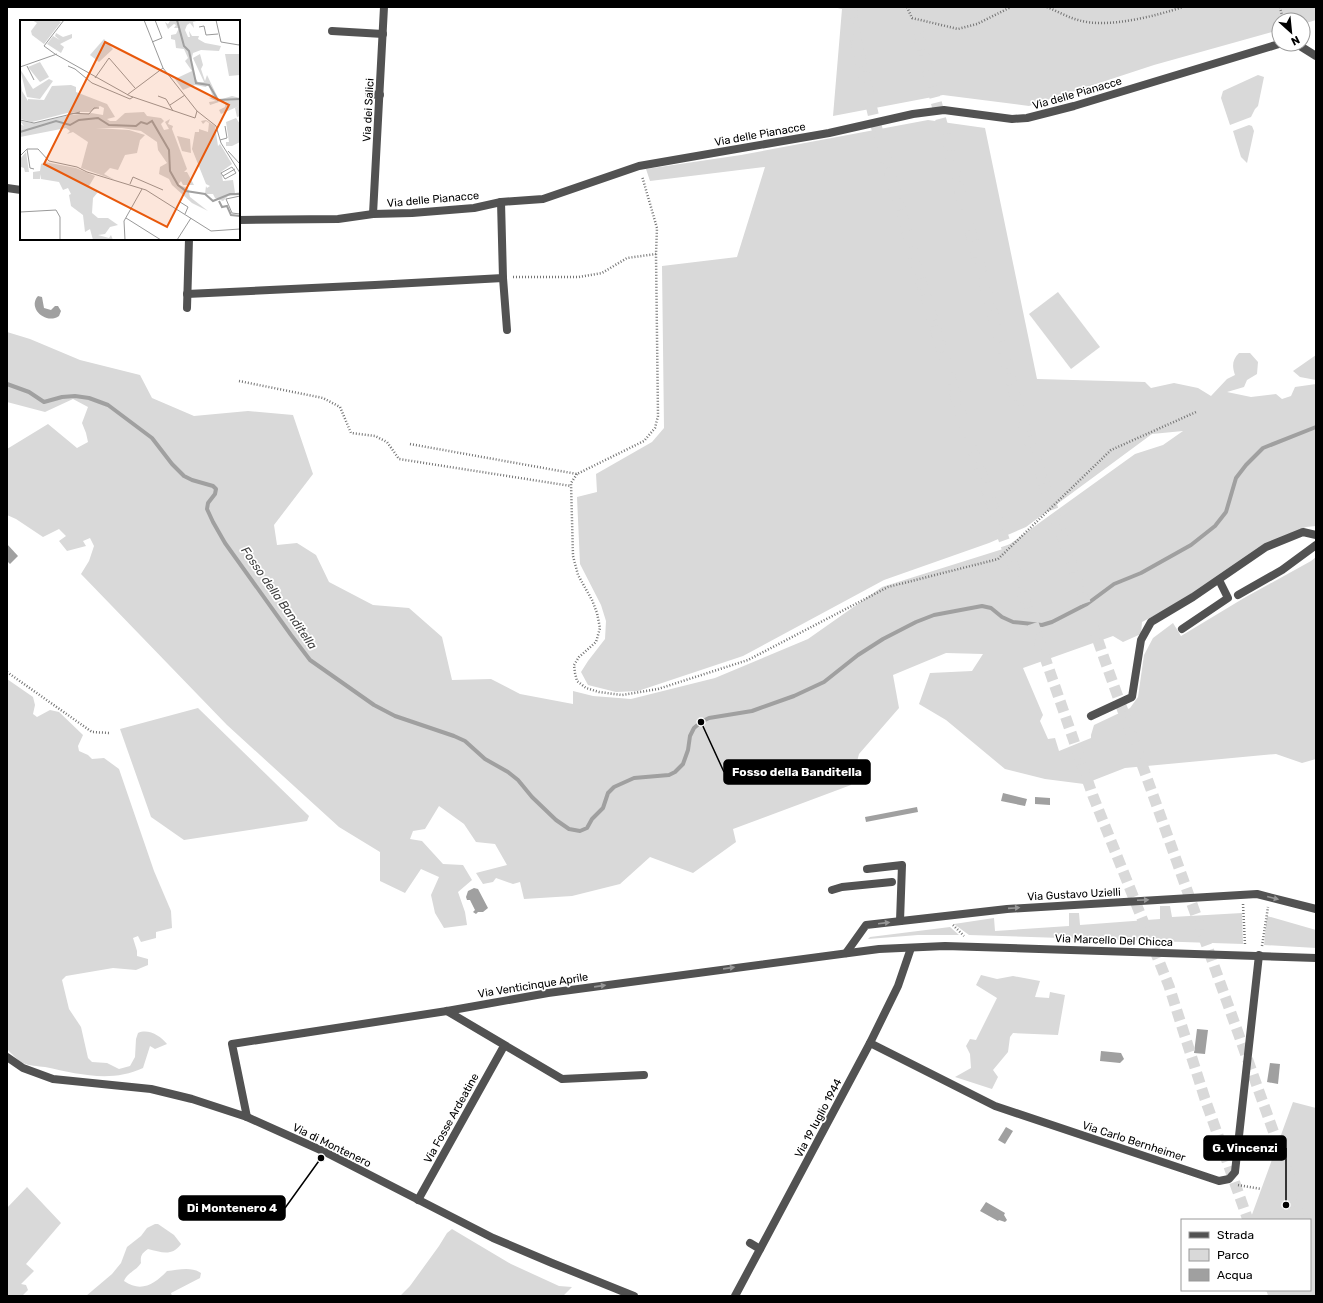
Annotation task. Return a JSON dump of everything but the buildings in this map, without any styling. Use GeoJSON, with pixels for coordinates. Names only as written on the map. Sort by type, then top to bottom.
{"type":"FeatureCollection","features":[{"type":"Feature","properties":{"kind":"street","name":"Via dei Salici"},"geometry":{"type":"LineString","coordinates":[[374,214],[384,7]]}},
{"type":"Feature","properties":{"kind":"street"},"geometry":{"type":"LineString","coordinates":[[332,31],[383,34]]}},
{"type":"Feature","properties":{"kind":"street","name":"Via delle Pianacce"},"geometry":{"type":"LineString","coordinates":[[240,220],[338,219],[374,214],[412,213],[474,208],[501,202],[543,200],[639,166],[773,144],[860,127],[913,114],[944,110],[1012,119],[1027,118],[1074,106],[1271,46]]}},
{"type":"Feature","properties":{"kind":"street"},"geometry":{"type":"LineString","coordinates":[[369,94],[380,95]]}},
{"type":"Feature","properties":{"kind":"street"},"geometry":{"type":"LineString","coordinates":[[7,188],[20,190]]}},
{"type":"Feature","properties":{"kind":"street"},"geometry":{"type":"LineString","coordinates":[[501,202],[503,278],[507,330]]}},
{"type":"Feature","properties":{"kind":"street"},"geometry":{"type":"LineString","coordinates":[[187,308],[189,240]]}},
{"type":"Feature","properties":{"kind":"street"},"geometry":{"type":"LineString","coordinates":[[187,294],[503,278]]}},
{"type":"Feature","properties":{"kind":"street"},"geometry":{"type":"LineString","coordinates":[[1091,716],[1132,697],[1141,640],[1150,622],[1194,597],[1266,548],[1303,532],[1316,535]]}},
{"type":"Feature","properties":{"kind":"street"},"geometry":{"type":"LineString","coordinates":[[1238,595],[1282,570],[1316,545]]}},
{"type":"Feature","properties":{"kind":"street"},"geometry":{"type":"LineString","coordinates":[[1182,629],[1228,598],[1219,580]]}},
{"type":"Feature","properties":{"kind":"street"},"geometry":{"type":"LineString","coordinates":[[867,869],[902,865],[900,921]]}},
{"type":"Feature","properties":{"kind":"street"},"geometry":{"type":"LineString","coordinates":[[877,868],[878,883]]}},
{"type":"Feature","properties":{"kind":"street"},"geometry":{"type":"LineString","coordinates":[[832,890],[842,887],[892,882]]}},
{"type":"Feature","properties":{"kind":"street","name":"Via Gustavo Uzielli"},"geometry":{"type":"LineString","coordinates":[[846,953],[866,925],[1007,909],[1257,894],[1316,909]]}},
{"type":"Feature","properties":{"kind":"street","name":"Via Marcello Del Chicca"},"geometry":{"type":"LineString","coordinates":[[912,948],[945,946],[1316,958]]}},
{"type":"Feature","properties":{"kind":"street","name":"Via Venticinque Aprile"},"geometry":{"type":"LineString","coordinates":[[247,1117],[232,1044],[447,1011],[548,992],[879,949],[912,948]]}},
{"type":"Feature","properties":{"kind":"street","name":"Via 19 luglio 1944"},"geometry":{"type":"LineString","coordinates":[[735,1296],[760,1249],[770,1223],[870,1043],[898,986],[906,959],[912,948]]}},
{"type":"Feature","properties":{"kind":"street"},"geometry":{"type":"LineString","coordinates":[[1219,1181],[1229,1179],[1236,1172],[1258,955]]}},
{"type":"Feature","properties":{"kind":"street"},"geometry":{"type":"LineString","coordinates":[[447,1011],[562,1079],[644,1075]]}},
{"type":"Feature","properties":{"kind":"street","name":"Via Carlo Bernheimer"},"geometry":{"type":"LineString","coordinates":[[870,1043],[994,1106],[1219,1181]]}},
{"type":"Feature","properties":{"kind":"street","name":"Via Fosse Ardeatine"},"geometry":{"type":"LineString","coordinates":[[418,1200],[504,1046]]}},
{"type":"Feature","properties":{"kind":"street","name":"Via di Montenero"},"geometry":{"type":"LineString","coordinates":[[7,1057],[23,1068],[53,1079],[151,1089],[192,1099],[247,1117],[325,1152],[493,1238],[552,1264],[634,1296]]}},
{"type":"Feature","properties":{"kind":"street"},"geometry":{"type":"LineString","coordinates":[[750,1243],[760,1249]]}},
{"type":"Feature","properties":{"kind":"path"},"geometry":{"type":"LineString","coordinates":[[907,7],[912,18],[958,29],[977,24],[1011,7]]}},
{"type":"Feature","properties":{"kind":"path"},"geometry":{"type":"LineString","coordinates":[[1047,7],[1078,20],[1099,24],[1165,13],[1183,7]]}},
{"type":"Feature","properties":{"kind":"path"},"geometry":{"type":"LineString","coordinates":[[639,166],[657,228],[658,416],[655,428],[644,441],[578,474],[571,484],[573,556],[578,575],[592,600],[597,613],[600,628],[596,642],[579,657],[574,665],[577,681],[586,688],[599,692],[622,695],[658,689],[748,660],[888,587],[998,559],[1110,450],[1196,412]]}},
{"type":"Feature","properties":{"kind":"path"},"geometry":{"type":"LineString","coordinates":[[503,278],[580,276],[602,272],[627,258],[656,254]]}},
{"type":"Feature","properties":{"kind":"path"},"geometry":{"type":"LineString","coordinates":[[239,382],[324,398],[340,407],[351,433],[374,436],[387,442],[399,460],[571,486]]}},
{"type":"Feature","properties":{"kind":"path"},"geometry":{"type":"LineString","coordinates":[[410,444],[578,474]]}},
{"type":"Feature","properties":{"kind":"path"},"geometry":{"type":"LineString","coordinates":[[7,672],[92,732],[110,733]]}},
{"type":"Feature","properties":{"kind":"path"},"geometry":{"type":"LineString","coordinates":[[1245,946],[1243,903],[1249,903]]}},
{"type":"Feature","properties":{"kind":"path"},"geometry":{"type":"LineString","coordinates":[[1262,946],[1268,905]]}},
{"type":"Feature","properties":{"kind":"path"},"geometry":{"type":"LineString","coordinates":[[1219,1181],[1261,1189]]}},
{"type":"Feature","properties":{"kind":"green space"},"geometry":{"type":"Polygon","coordinates":[[[833,7],[1316,7],[1316,20],[1311,22],[1311,12],[1271,12],[1271,32],[1154,65],[1029,106],[943,95],[833,116],[842,9],[833,7]]]}},
{"type":"Feature","properties":{"kind":"green space"},"geometry":{"type":"Polygon","coordinates":[[[1258,75],[1264,77],[1258,106],[1251,117],[1230,125],[1221,98],[1223,91],[1258,75]]]}},
{"type":"Feature","properties":{"kind":"green space"},"geometry":{"type":"Polygon","coordinates":[[[928,120],[985,128],[1037,379],[1145,382],[1151,388],[1174,383],[1198,388],[1211,396],[1227,379],[1235,375],[1233,363],[1239,353],[1250,353],[1258,362],[1257,374],[1247,380],[1244,387],[1227,392],[1251,397],[1276,394],[1282,399],[1291,396],[1295,387],[1316,384],[1316,526],[1306,527],[1267,544],[1192,596],[1142,622],[1141,634],[1123,642],[1113,636],[1023,668],[1043,715],[1040,721],[1048,739],[1055,738],[1059,751],[1091,738],[1094,725],[1130,708],[1138,697],[1144,655],[1153,638],[1173,623],[1181,636],[1316,557],[1316,759],[1302,763],[1276,754],[1125,768],[1084,784],[1045,779],[1005,769],[946,720],[919,704],[930,673],[972,671],[983,654],[946,653],[893,675],[899,708],[859,754],[851,785],[733,829],[736,842],[693,873],[650,857],[620,884],[572,896],[524,899],[520,882],[513,884],[496,878],[493,882],[483,884],[476,873],[507,865],[495,844],[476,842],[464,824],[439,806],[425,829],[413,831],[410,839],[422,841],[443,864],[463,865],[472,880],[458,892],[465,912],[467,925],[444,928],[435,913],[431,895],[439,877],[421,869],[405,893],[380,881],[380,852],[339,827],[227,725],[81,574],[89,561],[94,546],[90,538],[83,541],[86,546],[67,551],[59,541],[66,536],[59,529],[43,537],[16,519],[7,515],[7,449],[48,424],[77,448],[88,442],[82,423],[88,407],[73,399],[45,412],[7,402],[7,332],[30,339],[80,360],[140,375],[152,398],[194,416],[248,411],[293,415],[313,474],[274,525],[277,545],[297,543],[316,555],[329,582],[373,605],[409,608],[442,637],[452,680],[491,679],[520,694],[573,704],[573,691],[593,696],[631,699],[715,678],[808,639],[882,587],[1003,549],[1135,454],[1163,445],[1183,431],[1152,434],[1026,527],[989,543],[884,580],[743,656],[638,691],[616,692],[588,685],[581,672],[605,639],[606,621],[601,605],[580,564],[577,497],[597,492],[596,474],[652,442],[664,428],[662,266],[737,257],[765,167],[650,181],[646,169],[741,155],[928,120]]]}},
{"type":"Feature","properties":{"kind":"green space"},"geometry":{"type":"Polygon","coordinates":[[[1249,125],[1252,126],[1254,131],[1247,163],[1241,157],[1233,131],[1249,125]]]}},
{"type":"Feature","properties":{"kind":"green space"},"geometry":{"type":"Polygon","coordinates":[[[1058,292],[1100,347],[1071,369],[1029,314],[1058,292]]]}},
{"type":"Feature","properties":{"kind":"green space"},"geometry":{"type":"Polygon","coordinates":[[[1316,355],[1316,380],[1300,377],[1293,371],[1316,355]]]}},
{"type":"Feature","properties":{"kind":"green space"},"geometry":{"type":"Polygon","coordinates":[[[7,679],[33,697],[35,705],[33,714],[37,717],[50,710],[59,712],[83,735],[78,746],[79,751],[88,755],[92,759],[104,758],[119,769],[154,871],[171,911],[172,928],[156,932],[156,938],[141,942],[138,936],[133,938],[137,956],[148,959],[148,965],[136,970],[113,968],[66,976],[62,980],[69,1009],[81,1027],[88,1058],[92,1062],[107,1063],[119,1069],[130,1066],[135,1057],[136,1039],[138,1033],[146,1031],[161,1038],[167,1044],[155,1049],[150,1046],[143,1068],[131,1073],[94,1076],[25,1064],[7,1049],[7,679]]]}},
{"type":"Feature","properties":{"kind":"green space"},"geometry":{"type":"Polygon","coordinates":[[[198,708],[309,816],[307,821],[184,840],[151,817],[120,729],[198,708]]]}},
{"type":"Feature","properties":{"kind":"green space"},"geometry":{"type":"Polygon","coordinates":[[[1160,906],[1170,906],[1172,917],[1242,913],[1243,944],[969,935],[954,924],[994,918],[995,931],[1069,926],[1069,913],[1079,913],[1080,925],[1160,919],[1160,906]]]}},
{"type":"Feature","properties":{"kind":"green space"},"geometry":{"type":"Polygon","coordinates":[[[1267,916],[1316,930],[1316,948],[1264,945],[1267,916]]]}},
{"type":"Feature","properties":{"kind":"green space"},"geometry":{"type":"Polygon","coordinates":[[[950,927],[959,935],[918,935],[868,939],[870,937],[950,927]]]}},
{"type":"Feature","properties":{"kind":"green space"},"geometry":{"type":"Polygon","coordinates":[[[981,975],[997,979],[1013,976],[1040,981],[1035,997],[1049,998],[1050,992],[1065,995],[1058,1035],[1013,1033],[1010,1037],[1008,1052],[993,1070],[998,1077],[992,1089],[955,1077],[971,1068],[970,1054],[966,1046],[970,1039],[976,1040],[997,998],[976,985],[981,975]]]}},
{"type":"Feature","properties":{"kind":"green space"},"geometry":{"type":"Polygon","coordinates":[[[1293,1102],[1316,1108],[1316,1296],[1279,1296],[1265,1291],[1311,1291],[1311,1219],[1250,1219],[1293,1102]]]}},
{"type":"Feature","properties":{"kind":"green space"},"geometry":{"type":"Polygon","coordinates":[[[27,1187],[61,1223],[26,1264],[34,1271],[21,1284],[26,1285],[28,1290],[22,1296],[7,1296],[7,1208],[27,1187]]]}},
{"type":"Feature","properties":{"kind":"green space"},"geometry":{"type":"Polygon","coordinates":[[[158,1224],[174,1235],[181,1244],[174,1251],[170,1252],[148,1249],[142,1255],[139,1266],[124,1281],[130,1285],[142,1287],[158,1280],[167,1271],[184,1269],[201,1273],[200,1278],[171,1293],[172,1296],[86,1296],[112,1274],[121,1263],[127,1247],[141,1236],[147,1228],[158,1224]]]}},
{"type":"Feature","properties":{"kind":"green space"},"geometry":{"type":"Polygon","coordinates":[[[452,1229],[511,1264],[559,1286],[572,1287],[563,1296],[400,1296],[410,1286],[447,1233],[452,1229]]]}},
{"type":"Feature","properties":{"kind":"water"},"geometry":{"type":"Polygon","coordinates":[[[38,296],[42,297],[44,308],[51,310],[55,306],[58,306],[61,311],[59,316],[49,318],[40,314],[36,310],[35,305],[35,301],[38,296]]]}},
{"type":"Feature","properties":{"kind":"water"},"geometry":{"type":"Polygon","coordinates":[[[7,544],[18,556],[10,564],[7,561],[7,544]]]}},
{"type":"Feature","properties":{"kind":"water"},"geometry":{"type":"Polygon","coordinates":[[[1003,793],[1027,799],[1025,806],[1001,801],[1003,793]]]}},
{"type":"Feature","properties":{"kind":"water"},"geometry":{"type":"Polygon","coordinates":[[[1035,797],[1050,798],[1050,805],[1035,804],[1035,797]]]}},
{"type":"Feature","properties":{"kind":"water"},"geometry":{"type":"Polygon","coordinates":[[[917,807],[918,812],[866,822],[865,817],[917,807]]]}},
{"type":"Feature","properties":{"kind":"water"},"geometry":{"type":"Polygon","coordinates":[[[474,888],[478,889],[488,908],[483,912],[478,912],[476,914],[473,912],[475,910],[470,900],[467,900],[466,897],[468,891],[474,888]]]}},
{"type":"Feature","properties":{"kind":"water"},"geometry":{"type":"Polygon","coordinates":[[[1197,1029],[1208,1030],[1205,1054],[1194,1053],[1197,1029]]]}},
{"type":"Feature","properties":{"kind":"water"},"geometry":{"type":"Polygon","coordinates":[[[1101,1051],[1121,1053],[1124,1059],[1120,1063],[1100,1061],[1101,1051]]]}},
{"type":"Feature","properties":{"kind":"water"},"geometry":{"type":"Polygon","coordinates":[[[1270,1063],[1280,1064],[1278,1084],[1267,1082],[1270,1063]]]}},
{"type":"Feature","properties":{"kind":"water"},"geometry":{"type":"Polygon","coordinates":[[[1006,1127],[1013,1131],[1005,1144],[998,1140],[1006,1127]]]}},
{"type":"Feature","properties":{"kind":"water"},"geometry":{"type":"Polygon","coordinates":[[[986,1202],[1005,1213],[1004,1215],[1007,1220],[1005,1222],[998,1221],[980,1211],[986,1202]]]}},
{"type":"Feature","properties":{"kind":"waterway","name":"Fosso della Banditella"},"geometry":{"type":"LineString","coordinates":[[7,384],[29,392],[44,402],[62,397],[75,396],[89,398],[108,405],[152,438],[172,464],[184,476],[213,486],[216,489],[215,494],[208,503],[207,509],[213,522],[225,543],[310,660],[374,705],[395,716],[465,741],[485,759],[508,772],[518,780],[532,797],[556,820],[569,829],[580,831],[587,828],[592,819],[603,808],[608,793],[614,787],[634,778],[669,775],[675,772],[683,764],[688,750],[690,736],[694,728],[701,722],[709,718],[752,711],[794,696],[824,682],[858,655],[883,639],[916,622],[934,615],[982,606],[991,608],[1002,617],[1013,622],[1042,625],[1052,622],[1087,604],[1114,584],[1141,573],[1191,545],[1215,526],[1226,512],[1236,478],[1246,465],[1263,448],[1316,427]]}},
{"type":"Feature","properties":{"kind":"tunnel"},"geometry":{"type":"LineString","coordinates":[[851,7],[857,45],[875,122],[966,430],[1093,796],[1169,986],[1205,1099],[1248,1219]]}},
{"type":"Feature","properties":{"kind":"tunnel"},"geometry":{"type":"LineString","coordinates":[[911,7],[1020,414],[1104,658],[1305,1219]]}},
{"type":"Feature","properties":{"kind":"tunnel"},"geometry":{"type":"LineString","coordinates":[[1311,1236],[1316,1250]]}},
{"type":"Feature","properties":{"kind":"tunnel"},"geometry":{"type":"LineString","coordinates":[[1272,1291],[1274,1296]]}},
{"type":"Feature","properties":{"kind":"place","name":"Fosso della Banditella"},"geometry":{"type":"Point","coordinates":[701,722]}},
{"type":"Feature","properties":{"kind":"place","name":"Di Montenero 4"},"geometry":{"type":"Point","coordinates":[321,1158]}},
{"type":"Feature","properties":{"kind":"place","name":"G. Vincenzi"},"geometry":{"type":"Point","coordinates":[1286,1205]}}]}
